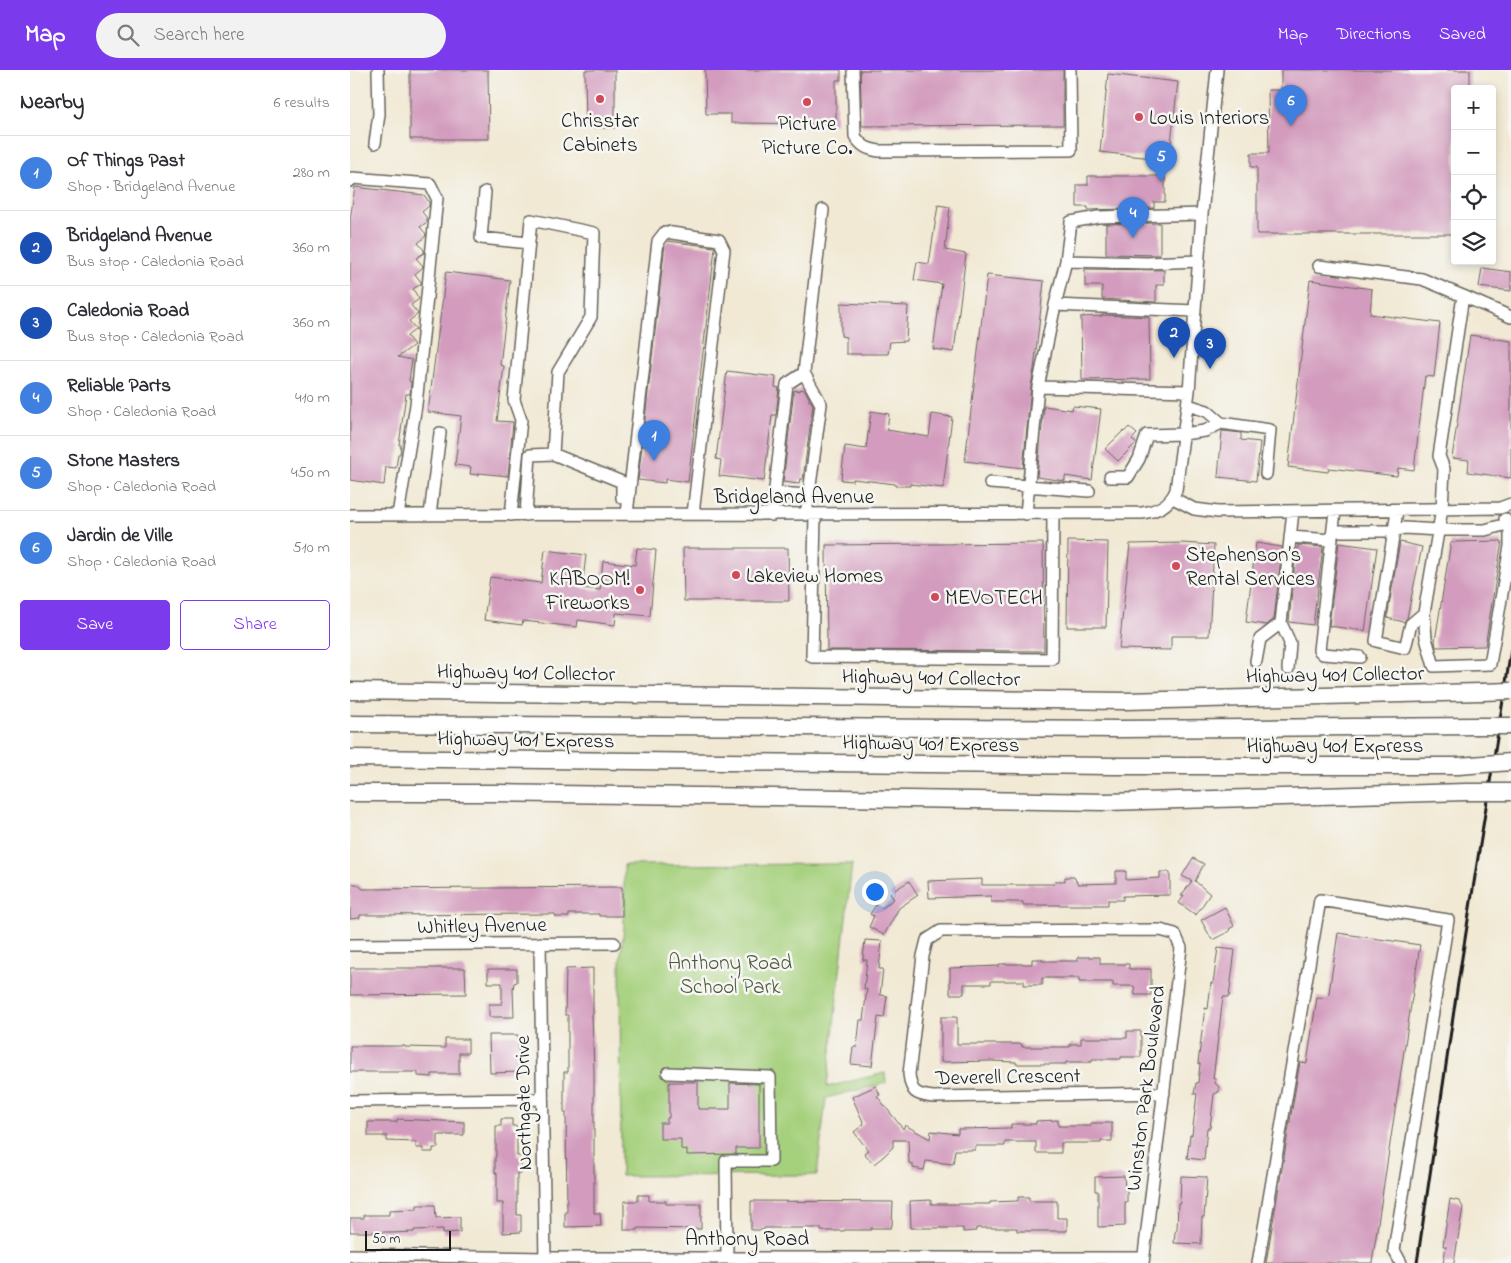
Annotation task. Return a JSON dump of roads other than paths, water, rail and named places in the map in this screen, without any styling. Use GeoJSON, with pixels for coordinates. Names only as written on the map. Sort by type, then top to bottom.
{"type":"FeatureCollection","features":[{"type":"Feature","properties":{"kind":"highway","name":"Highway 401 Collector"},"geometry":{"type":"LineString","coordinates":[[350,691],[1126,701],[1511,691]]}},
{"type":"Feature","properties":{"kind":"highway","name":"Highway 401 Express"},"geometry":{"type":"LineString","coordinates":[[350,724],[1120,729],[1511,726]]}},
{"type":"Feature","properties":{"kind":"highway","name":"Highway 401 Express"},"geometry":{"type":"LineString","coordinates":[[350,758],[1114,766],[1458,766],[1511,762]]}},
{"type":"Feature","properties":{"kind":"highway"},"geometry":{"type":"LineString","coordinates":[[350,793],[492,793],[1106,802],[1511,792]]}},
{"type":"Feature","properties":{"kind":"street"},"geometry":{"type":"LineString","coordinates":[[375,143],[379,114],[378,70]]}},
{"type":"Feature","properties":{"kind":"street"},"geometry":{"type":"LineString","coordinates":[[853,70],[854,136],[860,144],[868,149],[1071,150],[1070,70]]}},
{"type":"Feature","properties":{"kind":"street"},"geometry":{"type":"LineString","coordinates":[[1217,70],[1202,214],[1188,405],[1176,490],[1173,498],[1203,511],[1218,512],[1397,510],[1442,509],[1505,506],[1507,524],[1510,530],[1510,546],[1490,664],[1434,666],[1426,638],[1424,613],[1442,509],[1444,469],[1439,456],[1463,296]]}},
{"type":"Feature","properties":{"kind":"street"},"geometry":{"type":"LineString","coordinates":[[350,181],[352,178],[430,184],[437,198],[416,405],[398,515]]}},
{"type":"Feature","properties":{"kind":"street"},"geometry":{"type":"LineString","coordinates":[[485,192],[481,238],[529,243]]}},
{"type":"Feature","properties":{"kind":"street"},"geometry":{"type":"LineString","coordinates":[[823,210],[804,373],[820,404],[809,495],[812,657],[1052,659],[1053,513]]}},
{"type":"Feature","properties":{"kind":"street"},"geometry":{"type":"LineString","coordinates":[[1026,514],[1038,387],[1066,261],[1071,222],[1098,217],[1202,214]]}},
{"type":"Feature","properties":{"kind":"street"},"geometry":{"type":"LineString","coordinates":[[511,515],[521,420],[514,400],[531,220],[594,233],[591,316],[558,372],[553,454]]}},
{"type":"Feature","properties":{"kind":"street"},"geometry":{"type":"LineString","coordinates":[[624,514],[658,241],[665,232],[719,240],[724,250],[693,514]]}},
{"type":"Feature","properties":{"kind":"street"},"geometry":{"type":"LineString","coordinates":[[1066,261],[1147,263],[1198,261]]}},
{"type":"Feature","properties":{"kind":"street"},"geometry":{"type":"LineString","coordinates":[[1319,266],[1422,279],[1511,317]]}},
{"type":"Feature","properties":{"kind":"street"},"geometry":{"type":"LineString","coordinates":[[1055,305],[1195,311]]}},
{"type":"Feature","properties":{"kind":"street"},"geometry":{"type":"LineString","coordinates":[[772,515],[787,384],[804,373]]}},
{"type":"Feature","properties":{"kind":"street"},"geometry":{"type":"LineString","coordinates":[[1038,387],[1189,391]]}},
{"type":"Feature","properties":{"kind":"street"},"geometry":{"type":"LineString","coordinates":[[1188,405],[1207,411],[1221,423],[1270,430],[1266,474]]}},
{"type":"Feature","properties":{"kind":"street"},"geometry":{"type":"LineString","coordinates":[[1110,477],[1128,477],[1139,459],[1147,434],[1184,434],[1205,431],[1221,423]]}},
{"type":"Feature","properties":{"kind":"street"},"geometry":{"type":"LineString","coordinates":[[430,515],[440,433]]}},
{"type":"Feature","properties":{"kind":"street"},"geometry":{"type":"LineString","coordinates":[[526,515],[530,455],[553,454],[622,482],[624,514]]}},
{"type":"Feature","properties":{"kind":"street"},"geometry":{"type":"LineString","coordinates":[[990,483],[1089,491]]}},
{"type":"Feature","properties":{"kind":"street"},"geometry":{"type":"LineString","coordinates":[[775,492],[809,495]]}},
{"type":"Feature","properties":{"kind":"street","name":"Bridgeland Avenue"},"geometry":{"type":"LineString","coordinates":[[350,515],[1142,513],[1164,506],[1173,498]]}},
{"type":"Feature","properties":{"kind":"street"},"geometry":{"type":"LineString","coordinates":[[1397,510],[1376,641],[1405,648],[1411,624],[1424,613]]}},
{"type":"Feature","properties":{"kind":"street"},"geometry":{"type":"LineString","coordinates":[[1288,669],[1290,642],[1281,623],[1293,511]]}},
{"type":"Feature","properties":{"kind":"street"},"geometry":{"type":"LineString","coordinates":[[1335,511],[1319,650],[1323,654],[1360,657]]}},
{"type":"Feature","properties":{"kind":"street"},"geometry":{"type":"LineString","coordinates":[[1290,537],[1394,531],[1404,528],[1485,530],[1507,524]]}},
{"type":"Feature","properties":{"kind":"street"},"geometry":{"type":"LineString","coordinates":[[1256,661],[1260,639],[1281,623]]}},
{"type":"Feature","properties":{"kind":"street"},"geometry":{"type":"LineString","coordinates":[[1258,1263],[1320,900],[1448,920],[1394,1250],[1401,1263]]}},
{"type":"Feature","properties":{"kind":"street","name":"Deverell Crescent"},"geometry":{"type":"LineString","coordinates":[[1160,930],[941,931],[927,940],[922,956],[910,1085],[916,1093],[922,1096],[933,1097],[1164,1093]]}},
{"type":"Feature","properties":{"kind":"street","name":"Winston Park Boulevard"},"geometry":{"type":"LineString","coordinates":[[1143,1260],[1181,948],[1175,934],[1160,930]]}},
{"type":"Feature","properties":{"kind":"street","name":"Northgate Drive"},"geometry":{"type":"LineString","coordinates":[[540,943],[544,1260]]}},
{"type":"Feature","properties":{"kind":"street","name":"Whitley Avenue"},"geometry":{"type":"LineString","coordinates":[[350,946],[614,943]]}},
{"type":"Feature","properties":{"kind":"street"},"geometry":{"type":"LineString","coordinates":[[668,1073],[770,1077],[771,1160],[726,1161],[728,1257]]}},
{"type":"Feature","properties":{"kind":"street"},"geometry":{"type":"LineString","coordinates":[[350,1101],[542,1100]]}},
{"type":"Feature","properties":{"kind":"street","name":"Anthony Road"},"geometry":{"type":"LineString","coordinates":[[350,1256],[544,1260],[728,1257],[1143,1260]]}},
{"type":"Feature","properties":{"kind":"railway"},"geometry":{"type":"LineString","coordinates":[[1417,1263],[1458,983],[1511,650]]}},
{"type":"Feature","properties":{"kind":"place","name":"Chrisstar Cabinets"},"geometry":{"type":"Point","coordinates":[600,99]}},
{"type":"Feature","properties":{"kind":"place","name":"Picture Picture Co."},"geometry":{"type":"Point","coordinates":[807,102]}},
{"type":"Feature","properties":{"kind":"place","name":"Louis Interiors"},"geometry":{"type":"Point","coordinates":[1139,117]}},
{"type":"Feature","properties":{"kind":"place","name":"Jardin de Ville"},"geometry":{"type":"Point","coordinates":[1291,126]}},
{"type":"Feature","properties":{"kind":"place","name":"Stone Masters"},"geometry":{"type":"Point","coordinates":[1161,182]}},
{"type":"Feature","properties":{"kind":"place","name":"Reliable Parts"},"geometry":{"type":"Point","coordinates":[1133,238]}},
{"type":"Feature","properties":{"kind":"place","name":"Bridgeland Avenue"},"geometry":{"type":"Point","coordinates":[1174,358]}},
{"type":"Feature","properties":{"kind":"place","name":"Caledonia Road"},"geometry":{"type":"Point","coordinates":[1210,369]}},
{"type":"Feature","properties":{"kind":"place","name":"Of Things Past"},"geometry":{"type":"Point","coordinates":[654,461]}},
{"type":"Feature","properties":{"kind":"place","name":"Stephenson’s Rental Services"},"geometry":{"type":"Point","coordinates":[1176,566]}},
{"type":"Feature","properties":{"kind":"place","name":"Lakeview Homes"},"geometry":{"type":"Point","coordinates":[736,575]}},
{"type":"Feature","properties":{"kind":"place","name":"KABOOM! Fireworks"},"geometry":{"type":"Point","coordinates":[640,590]}},
{"type":"Feature","properties":{"kind":"place","name":"MEVOTECH"},"geometry":{"type":"Point","coordinates":[935,597]}},
{"type":"Feature","properties":{"kind":"park label","name":"Anthony Road School Park"},"geometry":{"type":"Point","coordinates":[730,974]}}]}
